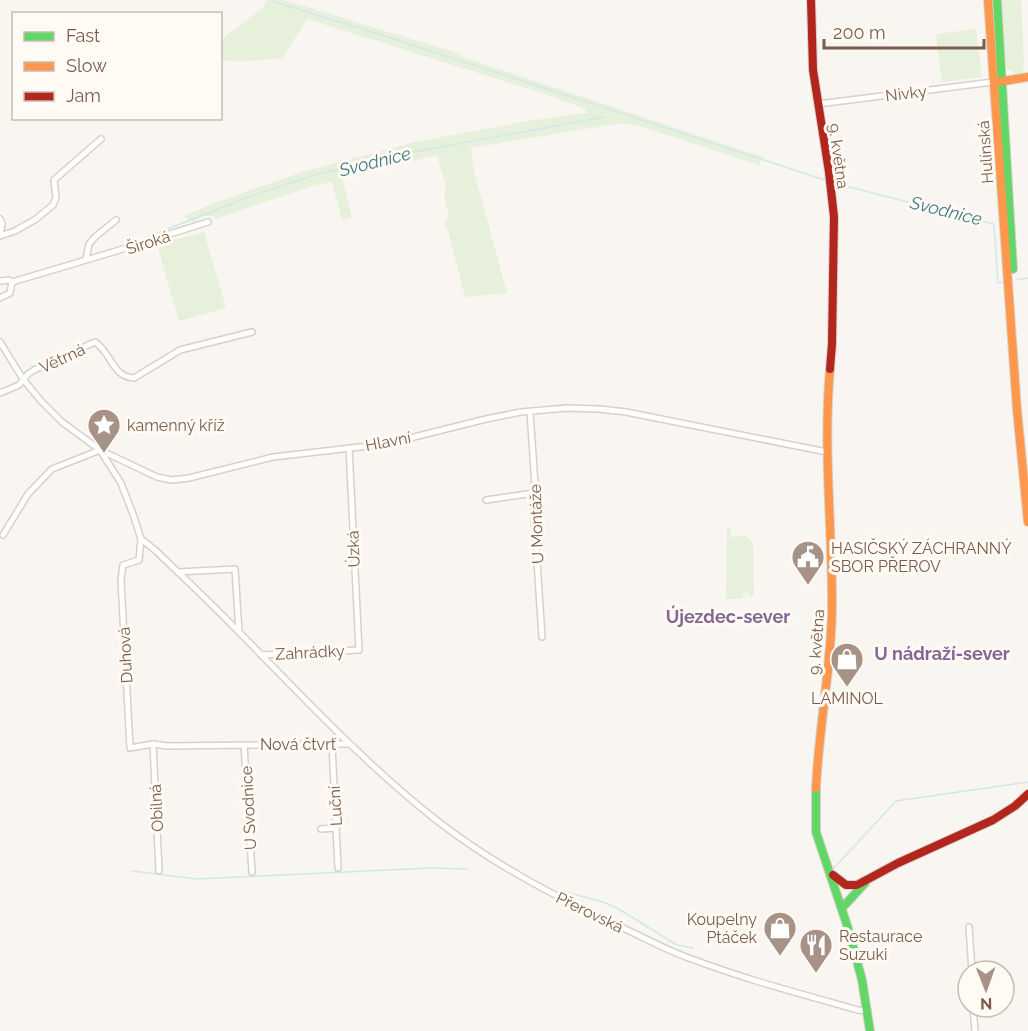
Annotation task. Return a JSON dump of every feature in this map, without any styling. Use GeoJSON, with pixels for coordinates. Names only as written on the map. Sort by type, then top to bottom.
{"type":"FeatureCollection","features":[{"type":"Feature","properties":{"kind":"main road","name":"9. května"},"geometry":{"type":"LineString","coordinates":[[811,0],[812,56],[834,217],[827,452],[832,601],[831,642],[817,763],[816,832],[842,908],[862,980],[870,1031]]}},
{"type":"Feature","properties":{"kind":"main road","name":"Hulínská"},"geometry":{"type":"LineString","coordinates":[[988,0],[998,82],[1020,409]]}},
{"type":"Feature","properties":{"kind":"main road","name":"Hulínská"},"geometry":{"type":"LineString","coordinates":[[997,0],[998,82]]}},
{"type":"Feature","properties":{"kind":"main road"},"geometry":{"type":"LineString","coordinates":[[998,82],[1028,77]]}},
{"type":"Feature","properties":{"kind":"main road"},"geometry":{"type":"LineString","coordinates":[[1020,409],[1028,462]]}},
{"type":"Feature","properties":{"kind":"main road"},"geometry":{"type":"LineString","coordinates":[[1020,409],[1028,522]]}},
{"type":"Feature","properties":{"kind":"main road"},"geometry":{"type":"LineString","coordinates":[[830,872],[841,883],[857,885],[1001,815],[1028,794]]}},
{"type":"Feature","properties":{"kind":"main road"},"geometry":{"type":"LineString","coordinates":[[842,908],[876,874]]}},
{"type":"Feature","properties":{"kind":"street","name":"Nivky"},"geometry":{"type":"LineString","coordinates":[[818,104],[998,82]]}},
{"type":"Feature","properties":{"kind":"street"},"geometry":{"type":"LineString","coordinates":[[0,219],[2,224],[0,235],[15,231],[36,219],[53,205],[56,198],[54,180],[101,139]]}},
{"type":"Feature","properties":{"kind":"street","name":"Široká"},"geometry":{"type":"LineString","coordinates":[[86,259],[89,244],[116,220]]}},
{"type":"Feature","properties":{"kind":"street","name":"Široká"},"geometry":{"type":"LineString","coordinates":[[0,281],[12,282],[208,222]]}},
{"type":"Feature","properties":{"kind":"street"},"geometry":{"type":"LineString","coordinates":[[0,298],[10,292],[12,282]]}},
{"type":"Feature","properties":{"kind":"street","name":"Větrná"},"geometry":{"type":"LineString","coordinates":[[0,393],[19,385],[34,370],[95,342],[117,371],[128,378],[134,378],[180,350],[252,332]]}},
{"type":"Feature","properties":{"kind":"street","name":"Hlavní"},"geometry":{"type":"LineString","coordinates":[[0,342],[23,379],[62,422],[100,450],[157,477],[172,480],[189,478],[273,457],[387,444],[486,419],[567,408],[626,412],[827,452]]}},
{"type":"Feature","properties":{"kind":"street","name":"U Montáže"},"geometry":{"type":"LineString","coordinates":[[530,412],[542,637]]}},
{"type":"Feature","properties":{"kind":"street","name":"Úzká"},"geometry":{"type":"LineString","coordinates":[[349,448],[359,650]]}},
{"type":"Feature","properties":{"kind":"street"},"geometry":{"type":"LineString","coordinates":[[3,536],[28,494],[52,469],[100,450],[127,496],[141,539]]}},
{"type":"Feature","properties":{"kind":"street"},"geometry":{"type":"LineString","coordinates":[[486,500],[534,493]]}},
{"type":"Feature","properties":{"kind":"street","name":"Duhová"},"geometry":{"type":"LineString","coordinates":[[130,744],[121,580],[123,565],[139,560],[141,539]]}},
{"type":"Feature","properties":{"kind":"street","name":"Nová čtvrť"},"geometry":{"type":"LineString","coordinates":[[141,539],[155,549],[349,744]]}},
{"type":"Feature","properties":{"kind":"street"},"geometry":{"type":"LineString","coordinates":[[178,572],[235,569],[239,632]]}},
{"type":"Feature","properties":{"kind":"street","name":"Zahrádky"},"geometry":{"type":"LineString","coordinates":[[261,655],[359,650]]}},
{"type":"Feature","properties":{"kind":"street","name":"Nová čtvrť"},"geometry":{"type":"LineString","coordinates":[[130,744],[130,748],[153,744],[349,744]]}},
{"type":"Feature","properties":{"kind":"street","name":"Obilná"},"geometry":{"type":"LineString","coordinates":[[153,744],[159,871]]}},
{"type":"Feature","properties":{"kind":"street","name":"U Svodnice"},"geometry":{"type":"LineString","coordinates":[[244,744],[252,872]]}},
{"type":"Feature","properties":{"kind":"street","name":"Přerovská"},"geometry":{"type":"LineString","coordinates":[[349,744],[437,821],[511,870],[567,902],[687,958],[784,989],[868,1011]]}},
{"type":"Feature","properties":{"kind":"street","name":"Luční"},"geometry":{"type":"LineString","coordinates":[[332,745],[339,868]]}},
{"type":"Feature","properties":{"kind":"street"},"geometry":{"type":"LineString","coordinates":[[321,829],[336,828]]}},
{"type":"Feature","properties":{"kind":"street"},"geometry":{"type":"LineString","coordinates":[[969,927],[971,959]]}},
{"type":"Feature","properties":{"kind":"green space"},"geometry":{"type":"Polygon","coordinates":[[[268,0],[284,0],[461,54],[460,56],[763,157],[759,165],[642,127],[622,123],[471,148],[473,168],[507,293],[465,297],[446,226],[449,215],[444,196],[446,186],[437,155],[342,178],[352,217],[342,220],[332,182],[315,185],[215,219],[214,216],[204,216],[193,223],[184,216],[302,172],[415,142],[528,121],[586,113],[585,109],[548,95],[307,19],[282,59],[222,60],[222,39],[262,8],[268,0]]]}},
{"type":"Feature","properties":{"kind":"green space"},"geometry":{"type":"Polygon","coordinates":[[[1001,0],[1021,0],[1023,73],[1015,73],[1006,68],[1001,0]]]}},
{"type":"Feature","properties":{"kind":"green space"},"geometry":{"type":"Polygon","coordinates":[[[976,29],[982,77],[942,82],[936,34],[976,29]]]}},
{"type":"Feature","properties":{"kind":"green space"},"geometry":{"type":"Polygon","coordinates":[[[204,232],[226,308],[179,321],[157,245],[204,232]]]}},
{"type":"Feature","properties":{"kind":"green space"},"geometry":{"type":"Polygon","coordinates":[[[727,528],[731,528],[731,538],[744,536],[753,544],[754,596],[749,596],[748,592],[743,595],[742,599],[726,599],[727,528]]]}},
{"type":"Feature","properties":{"kind":"waterway"},"geometry":{"type":"LineString","coordinates":[[272,1],[825,180]]}},
{"type":"Feature","properties":{"kind":"waterway","name":"Svodnice"},"geometry":{"type":"LineString","coordinates":[[155,234],[251,196],[315,175],[386,157],[604,117]]}},
{"type":"Feature","properties":{"kind":"waterway","name":"Svodnice"},"geometry":{"type":"LineString","coordinates":[[834,183],[994,224],[998,283],[1004,282]]}},
{"type":"Feature","properties":{"kind":"waterway","name":"Svodnice"},"geometry":{"type":"LineString","coordinates":[[1016,280],[1028,278]]}},
{"type":"Feature","properties":{"kind":"waterway"},"geometry":{"type":"LineString","coordinates":[[834,868],[896,801],[1028,782]]}},
{"type":"Feature","properties":{"kind":"waterway"},"geometry":{"type":"LineString","coordinates":[[132,871],[197,879],[431,868],[468,869]]}},
{"type":"Feature","properties":{"kind":"waterway"},"geometry":{"type":"LineString","coordinates":[[566,892],[617,908],[677,945],[693,948]]}},
{"type":"Feature","properties":{"kind":"traffic: fast"},"geometry":{"type":"LineString","coordinates":[[997,0],[1013,269]]}},
{"type":"Feature","properties":{"kind":"traffic: fast"},"geometry":{"type":"LineString","coordinates":[[816,788],[816,832],[848,928],[862,980],[870,1031]]}},
{"type":"Feature","properties":{"kind":"traffic: fast"},"geometry":{"type":"LineString","coordinates":[[842,908],[865,883]]}},
{"type":"Feature","properties":{"kind":"traffic: slow"},"geometry":{"type":"LineString","coordinates":[[988,0],[1017,410],[1028,522]]}},
{"type":"Feature","properties":{"kind":"traffic: slow"},"geometry":{"type":"LineString","coordinates":[[998,82],[1028,77]]}},
{"type":"Feature","properties":{"kind":"traffic: slow"},"geometry":{"type":"LineString","coordinates":[[816,788],[828,671],[832,602],[827,427],[830,369]]}},
{"type":"Feature","properties":{"kind":"traffic: jam"},"geometry":{"type":"LineString","coordinates":[[811,0],[813,70],[834,217],[830,369]]}},
{"type":"Feature","properties":{"kind":"traffic: jam"},"geometry":{"type":"LineString","coordinates":[[833,875],[846,885],[857,885],[898,863],[993,820],[1015,806],[1028,794]]}},
{"type":"Feature","properties":{"kind":"place","name":"kamenný kříž"},"geometry":{"type":"Point","coordinates":[104,454]}},
{"type":"Feature","properties":{"kind":"place","name":"HASIČSKÝ ZÁCHRANNÝ SBOR PŘEROV"},"geometry":{"type":"Point","coordinates":[808,586]}},
{"type":"Feature","properties":{"kind":"place","name":"LAMINOL"},"geometry":{"type":"Point","coordinates":[847,688]}},
{"type":"Feature","properties":{"kind":"place","name":"Koupelny Ptáček"},"geometry":{"type":"Point","coordinates":[780,957]}},
{"type":"Feature","properties":{"kind":"place","name":"Restaurace Suzuki"},"geometry":{"type":"Point","coordinates":[816,974]}},
{"type":"Feature","properties":{"kind":"district","name":"Újezdec-sever"},"geometry":{"type":"Point","coordinates":[728,617]}},
{"type":"Feature","properties":{"kind":"district","name":"U nádraží-sever"},"geometry":{"type":"Point","coordinates":[942,654]}}]}
